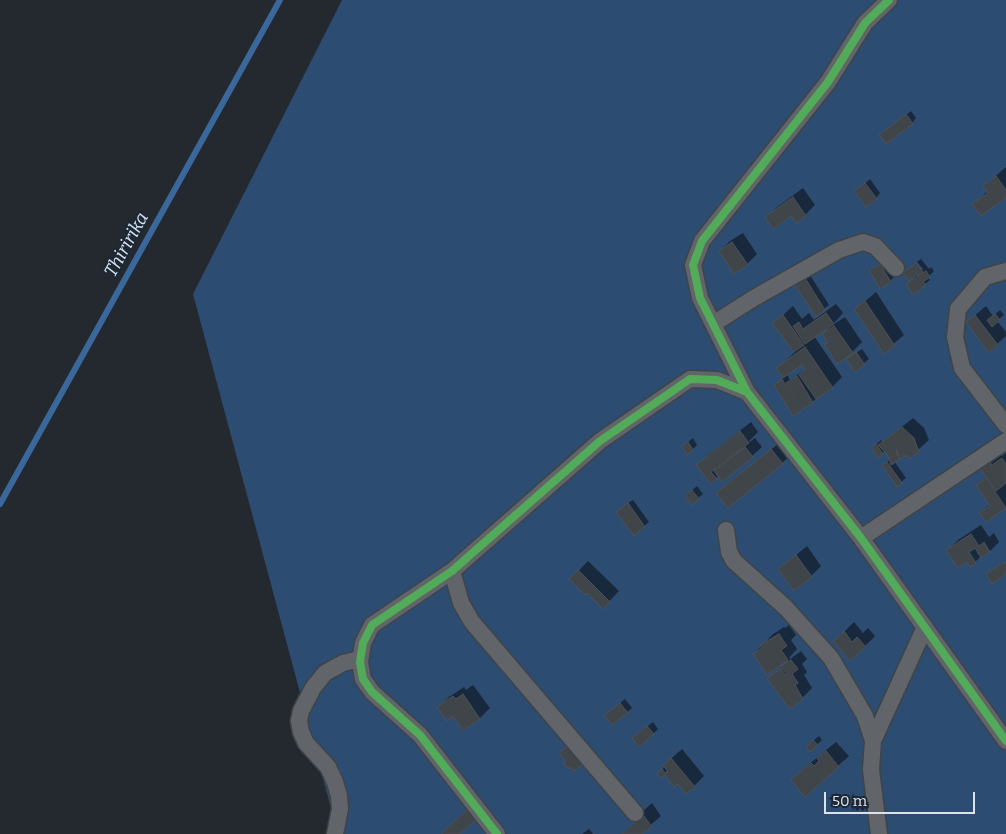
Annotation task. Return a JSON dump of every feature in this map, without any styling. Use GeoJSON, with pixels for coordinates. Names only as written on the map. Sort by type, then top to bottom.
{"type":"FeatureCollection","features":[{"type":"Feature","properties":{"kind":"street"},"geometry":{"type":"LineString","coordinates":[[889,0],[865,23],[828,82],[702,241],[693,265],[700,298],[747,392],[860,538],[1006,741]]}},
{"type":"Feature","properties":{"kind":"street"},"geometry":{"type":"LineString","coordinates":[[713,324],[754,298],[839,250],[863,242],[875,246],[896,268]]}},
{"type":"Feature","properties":{"kind":"street"},"geometry":{"type":"LineString","coordinates":[[1006,271],[985,277],[958,309],[955,337],[962,368],[1006,425]]}},
{"type":"Feature","properties":{"kind":"street"},"geometry":{"type":"LineString","coordinates":[[497,834],[420,735],[372,692],[363,679],[360,659],[363,643],[372,625],[452,571],[600,441],[690,379],[717,380],[747,392]]}},
{"type":"Feature","properties":{"kind":"street"},"geometry":{"type":"LineString","coordinates":[[860,538],[1006,441]]}},
{"type":"Feature","properties":{"kind":"street"},"geometry":{"type":"LineString","coordinates":[[726,530],[729,552],[734,561],[786,608],[831,658],[865,716],[873,741]]}},
{"type":"Feature","properties":{"kind":"street"},"geometry":{"type":"LineString","coordinates":[[452,571],[461,603],[472,622],[635,812]]}},
{"type":"Feature","properties":{"kind":"street"},"geometry":{"type":"LineString","coordinates":[[879,834],[871,770],[873,741],[925,627]]}},
{"type":"Feature","properties":{"kind":"street"},"geometry":{"type":"LineString","coordinates":[[336,834],[340,808],[335,782],[328,767],[306,743],[299,721],[301,711],[313,688],[325,673],[343,663],[360,659]]}},
{"type":"Feature","properties":{"kind":"shaded area"},"geometry":{"type":"Polygon","coordinates":[[[342,0],[1006,0],[1006,834],[338,834],[193,294],[342,0]]]}},
{"type":"Feature","properties":{"kind":"building"},"geometry":{"type":"Polygon","coordinates":[[[906,114],[913,124],[886,144],[879,135],[906,114]]]}},
{"type":"Feature","properties":{"kind":"building"},"geometry":{"type":"Polygon","coordinates":[[[996,176],[1006,190],[1006,198],[981,216],[972,204],[988,193],[983,186],[996,176]]]}},
{"type":"Feature","properties":{"kind":"building"},"geometry":{"type":"Polygon","coordinates":[[[865,183],[877,199],[866,207],[854,191],[865,183]]]}},
{"type":"Feature","properties":{"kind":"building"},"geometry":{"type":"Polygon","coordinates":[[[793,197],[806,216],[796,223],[791,216],[773,229],[765,217],[793,197]]]}},
{"type":"Feature","properties":{"kind":"building"},"geometry":{"type":"Polygon","coordinates":[[[732,242],[748,265],[734,274],[719,251],[732,242]]]}},
{"type":"Feature","properties":{"kind":"building"},"geometry":{"type":"Polygon","coordinates":[[[916,263],[923,272],[918,276],[917,274],[909,281],[903,273],[916,263]]]}},
{"type":"Feature","properties":{"kind":"building"},"geometry":{"type":"Polygon","coordinates":[[[880,264],[891,282],[880,289],[869,270],[880,264]]]}},
{"type":"Feature","properties":{"kind":"building"},"geometry":{"type":"Polygon","coordinates":[[[926,271],[930,277],[923,282],[926,285],[913,295],[906,284],[926,271]]]}},
{"type":"Feature","properties":{"kind":"building"},"geometry":{"type":"Polygon","coordinates":[[[805,278],[825,310],[816,317],[795,285],[805,278]]]}},
{"type":"Feature","properties":{"kind":"building"},"geometry":{"type":"Polygon","coordinates":[[[865,301],[895,346],[884,354],[854,309],[865,301]]]}},
{"type":"Feature","properties":{"kind":"building"},"geometry":{"type":"Polygon","coordinates":[[[826,313],[834,324],[805,344],[793,326],[799,322],[803,329],[826,313]]]}},
{"type":"Feature","properties":{"kind":"building"},"geometry":{"type":"Polygon","coordinates":[[[995,314],[1000,320],[992,327],[987,320],[995,314]]]}},
{"type":"Feature","properties":{"kind":"building"},"geometry":{"type":"Polygon","coordinates":[[[783,315],[804,345],[794,352],[772,323],[783,315]]]}},
{"type":"Feature","properties":{"kind":"building"},"geometry":{"type":"Polygon","coordinates":[[[975,315],[998,345],[989,353],[966,322],[975,315]]]}},
{"type":"Feature","properties":{"kind":"building"},"geometry":{"type":"Polygon","coordinates":[[[834,326],[853,353],[837,364],[824,344],[828,343],[822,334],[834,326]]]}},
{"type":"Feature","properties":{"kind":"building"},"geometry":{"type":"Polygon","coordinates":[[[805,347],[833,388],[816,399],[799,375],[805,370],[802,365],[783,378],[776,368],[805,347]]]}},
{"type":"Feature","properties":{"kind":"building"},"geometry":{"type":"Polygon","coordinates":[[[856,352],[865,365],[855,372],[846,359],[856,352]]]}},
{"type":"Feature","properties":{"kind":"building"},"geometry":{"type":"Polygon","coordinates":[[[797,376],[813,403],[803,409],[786,383],[797,376]]]}},
{"type":"Feature","properties":{"kind":"building"},"geometry":{"type":"Polygon","coordinates":[[[782,379],[802,410],[793,416],[774,385],[782,379]]]}},
{"type":"Feature","properties":{"kind":"building"},"geometry":{"type":"Polygon","coordinates":[[[902,427],[914,438],[919,452],[909,459],[907,455],[900,459],[896,449],[899,460],[891,465],[887,454],[878,445],[902,427]]]}},
{"type":"Feature","properties":{"kind":"building"},"geometry":{"type":"Polygon","coordinates":[[[740,431],[749,443],[711,472],[717,479],[711,484],[696,465],[740,431]]]}},
{"type":"Feature","properties":{"kind":"building"},"geometry":{"type":"Polygon","coordinates":[[[688,442],[693,450],[687,455],[682,446],[688,442]]]}},
{"type":"Feature","properties":{"kind":"building"},"geometry":{"type":"Polygon","coordinates":[[[876,444],[883,454],[878,458],[871,447],[876,444]]]}},
{"type":"Feature","properties":{"kind":"building"},"geometry":{"type":"Polygon","coordinates":[[[745,447],[753,457],[722,482],[714,471],[745,447]]]}},
{"type":"Feature","properties":{"kind":"building"},"geometry":{"type":"Polygon","coordinates":[[[771,449],[783,464],[728,508],[716,493],[771,449]]]}},
{"type":"Feature","properties":{"kind":"building"},"geometry":{"type":"Polygon","coordinates":[[[986,456],[992,465],[1002,458],[1006,464],[1006,483],[996,491],[976,463],[986,456]]]}},
{"type":"Feature","properties":{"kind":"building"},"geometry":{"type":"Polygon","coordinates":[[[887,462],[902,483],[897,487],[882,465],[887,462]]]}},
{"type":"Feature","properties":{"kind":"building"},"geometry":{"type":"Polygon","coordinates":[[[986,478],[1006,508],[986,522],[979,513],[990,506],[976,485],[986,478]]]}},
{"type":"Feature","properties":{"kind":"building"},"geometry":{"type":"Polygon","coordinates":[[[692,490],[699,499],[692,505],[685,496],[692,490]]]}},
{"type":"Feature","properties":{"kind":"building"},"geometry":{"type":"Polygon","coordinates":[[[628,503],[645,527],[634,536],[616,512],[628,503]]]}},
{"type":"Feature","properties":{"kind":"building"},"geometry":{"type":"Polygon","coordinates":[[[971,534],[979,546],[984,542],[990,552],[981,558],[975,548],[969,552],[976,563],[970,567],[967,562],[958,568],[946,550],[971,534]]]}},
{"type":"Feature","properties":{"kind":"building"},"geometry":{"type":"Polygon","coordinates":[[[796,555],[812,577],[794,591],[778,569],[796,555]]]}},
{"type":"Feature","properties":{"kind":"building"},"geometry":{"type":"Polygon","coordinates":[[[1004,562],[1006,574],[992,584],[986,574],[1004,562]]]}},
{"type":"Feature","properties":{"kind":"building"},"geometry":{"type":"Polygon","coordinates":[[[578,570],[610,602],[603,609],[569,579],[578,570]]]}},
{"type":"Feature","properties":{"kind":"building"},"geometry":{"type":"Polygon","coordinates":[[[844,631],[852,642],[857,637],[866,647],[850,661],[833,641],[844,631]]]}},
{"type":"Feature","properties":{"kind":"building"},"geometry":{"type":"Polygon","coordinates":[[[779,634],[787,646],[781,650],[788,660],[767,675],[753,654],[762,648],[760,645],[779,634]]]}},
{"type":"Feature","properties":{"kind":"building"},"geometry":{"type":"Polygon","coordinates":[[[791,660],[798,669],[792,674],[798,683],[795,685],[803,699],[790,709],[767,679],[781,668],[786,676],[787,674],[781,666],[791,660]]]}},
{"type":"Feature","properties":{"kind":"building"},"geometry":{"type":"Polygon","coordinates":[[[463,694],[480,719],[463,731],[453,716],[447,721],[437,707],[453,696],[456,699],[463,694]]]}},
{"type":"Feature","properties":{"kind":"building"},"geometry":{"type":"Polygon","coordinates":[[[620,703],[628,713],[612,725],[604,715],[620,703]]]}},
{"type":"Feature","properties":{"kind":"building"},"geometry":{"type":"Polygon","coordinates":[[[647,726],[654,734],[639,747],[632,738],[647,726]]]}},
{"type":"Feature","properties":{"kind":"building"},"geometry":{"type":"Polygon","coordinates":[[[813,740],[818,745],[810,752],[806,747],[813,740]]]}},
{"type":"Feature","properties":{"kind":"building"},"geometry":{"type":"Polygon","coordinates":[[[570,745],[584,763],[574,771],[570,767],[568,769],[564,763],[566,762],[559,752],[570,745]]]}},
{"type":"Feature","properties":{"kind":"building"},"geometry":{"type":"Polygon","coordinates":[[[826,751],[839,767],[805,797],[791,780],[811,763],[814,766],[819,761],[817,758],[826,751]]]}},
{"type":"Feature","properties":{"kind":"building"},"geometry":{"type":"Polygon","coordinates":[[[671,758],[695,787],[686,794],[678,784],[674,787],[665,775],[661,778],[657,773],[662,769],[666,774],[668,772],[663,765],[671,758]]]}},
{"type":"Feature","properties":{"kind":"building"},"geometry":{"type":"Polygon","coordinates":[[[467,810],[476,820],[460,834],[441,834],[467,810]]]}},
{"type":"Feature","properties":{"kind":"building"},"geometry":{"type":"Polygon","coordinates":[[[641,812],[652,827],[642,834],[622,834],[635,824],[632,820],[641,812]]]}},
{"type":"Feature","properties":{"kind":"waterway","name":"Thiririka"},"geometry":{"type":"LineString","coordinates":[[0,504],[280,0]]}},
{"type":"Feature","properties":{"kind":"cycle path"},"geometry":{"type":"LineString","coordinates":[[747,392],[700,298],[693,265],[702,241],[828,82],[865,23],[889,0]]}},
{"type":"Feature","properties":{"kind":"cycle path"},"geometry":{"type":"LineString","coordinates":[[497,834],[420,735],[372,692],[363,679],[360,662],[363,643],[372,625],[452,571],[600,441],[690,379],[717,380],[747,392],[861,538],[1006,741]]}}]}
